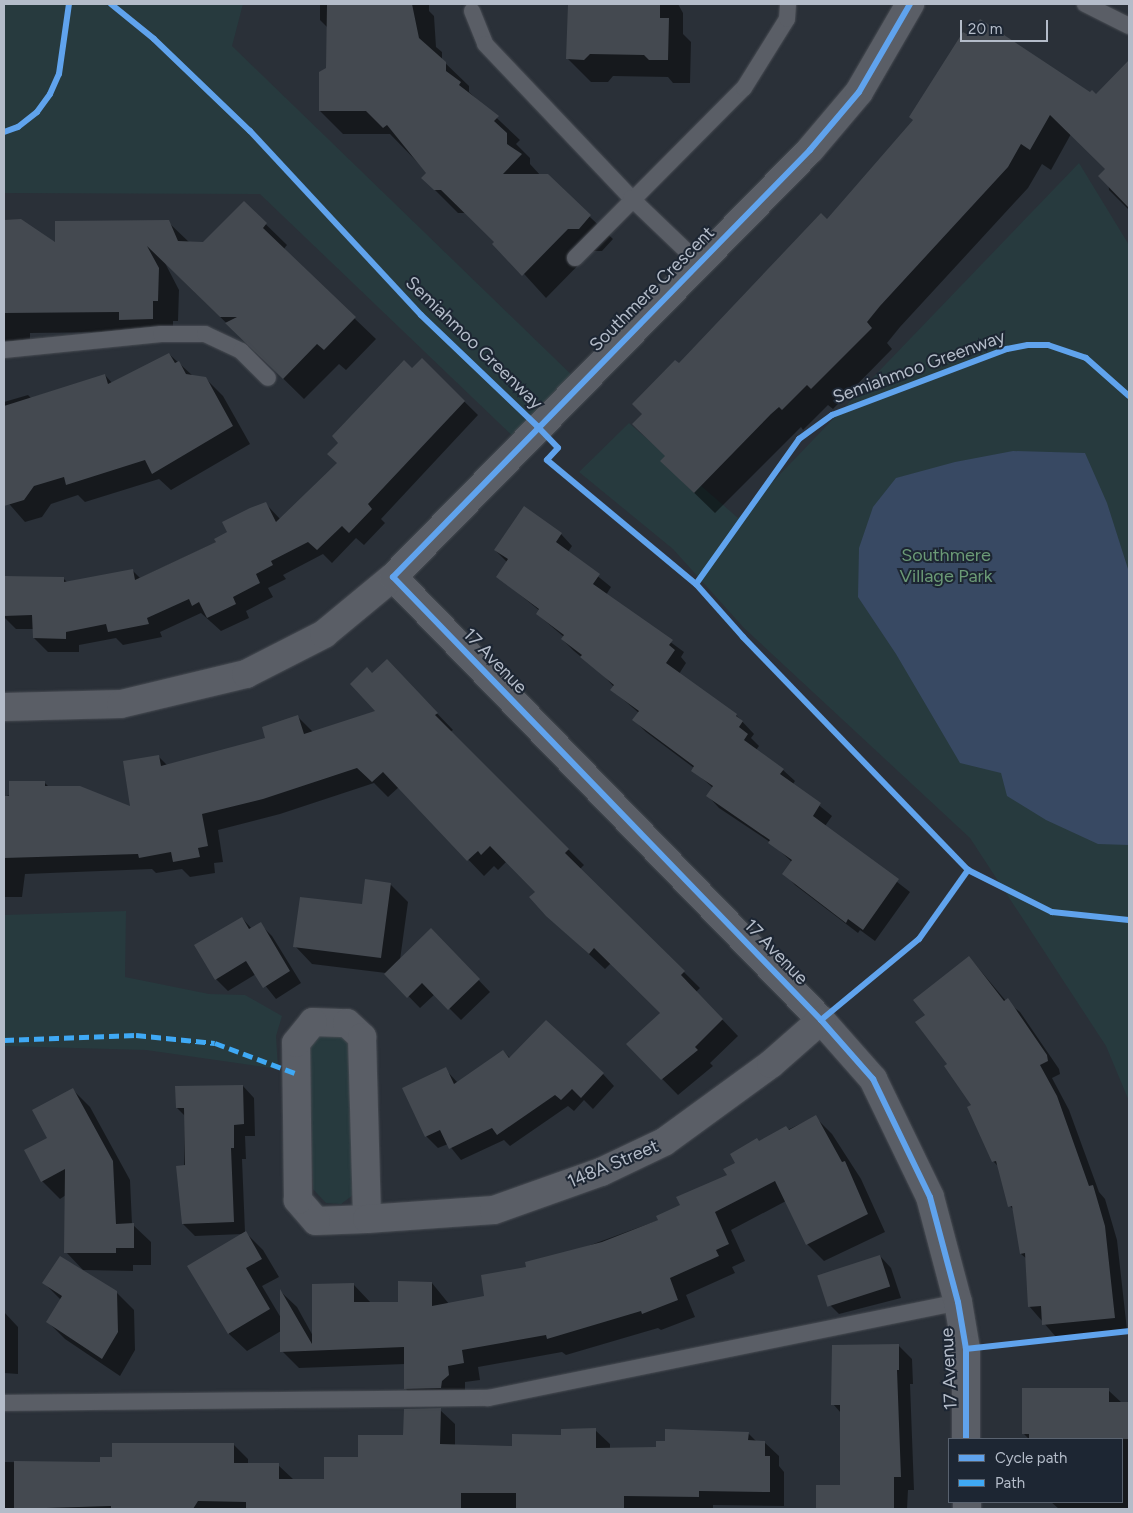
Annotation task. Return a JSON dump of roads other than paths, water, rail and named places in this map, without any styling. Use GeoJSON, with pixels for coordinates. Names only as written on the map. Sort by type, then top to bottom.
{"type":"FeatureCollection","features":[{"type":"Feature","properties":{"kind":"street","name":"Southmere Crescent"},"geometry":{"type":"LineString","coordinates":[[4,707],[121,704],[246,674],[324,634],[393,577],[810,150],[859,92],[910,4]]}},
{"type":"Feature","properties":{"kind":"street","name":"17 Avenue"},"geometry":{"type":"LineString","coordinates":[[393,577],[821,1020],[873,1079],[926,1189],[958,1302],[966,1349],[966,1438]]}},
{"type":"Feature","properties":{"kind":"street","name":"148A Street"},"geometry":{"type":"LineString","coordinates":[[367,1219],[362,1037],[347,1023],[313,1022],[296,1043],[298,1200],[316,1221],[367,1219],[494,1210],[601,1172],[664,1142],[771,1064],[821,1020]]}},
{"type":"Feature","properties":{"kind":"lane"},"geometry":{"type":"LineString","coordinates":[[575,258],[631,198],[744,88],[787,19],[788,4]]}},
{"type":"Feature","properties":{"kind":"lane"},"geometry":{"type":"LineString","coordinates":[[1085,4],[1129,26]]}},
{"type":"Feature","properties":{"kind":"lane"},"geometry":{"type":"LineString","coordinates":[[472,11],[485,44],[631,198],[699,263]]}},
{"type":"Feature","properties":{"kind":"lane"},"geometry":{"type":"LineString","coordinates":[[4,350],[161,334],[205,334],[241,351],[268,378]]}},
{"type":"Feature","properties":{"kind":"lane"},"geometry":{"type":"LineString","coordinates":[[4,1403],[488,1398],[958,1302]]}},
{"type":"Feature","properties":{"kind":"water"},"geometry":{"type":"Polygon","coordinates":[[[1013,451],[1085,453],[1107,503],[1129,572],[1129,845],[1098,844],[1046,820],[1007,796],[1001,773],[960,763],[896,654],[858,597],[859,548],[873,507],[896,478],[955,462],[1013,451]]]}},
{"type":"Feature","properties":{"kind":"park label","name":"Southmere Village Park"},"geometry":{"type":"Point","coordinates":[946,566]}}]}
